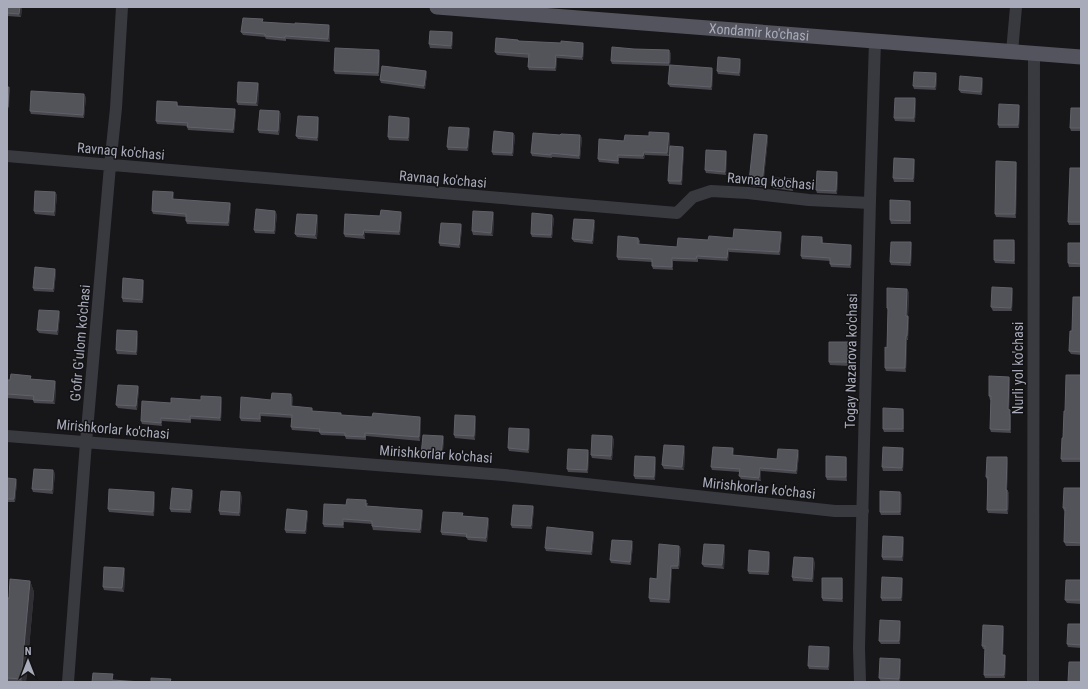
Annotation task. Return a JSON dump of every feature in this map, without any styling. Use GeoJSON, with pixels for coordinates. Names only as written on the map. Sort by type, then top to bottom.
{"type":"FeatureCollection","features":[{"type":"Feature","properties":{"kind":"main road","name":"Xondamir ko'chasi"},"geometry":{"type":"LineString","coordinates":[[436,7],[510,10],[1081,57]]}},
{"type":"Feature","properties":{"kind":"street","name":"G'ofir G'ulom ko'chasi"},"geometry":{"type":"LineString","coordinates":[[68,682],[86,442],[116,108],[122,7]]}},
{"type":"Feature","properties":{"kind":"street"},"geometry":{"type":"LineString","coordinates":[[1012,52],[1016,7]]}},
{"type":"Feature","properties":{"kind":"street","name":"Togay Nazarova ko'chasi"},"geometry":{"type":"LineString","coordinates":[[860,682],[859,648],[875,41]]}},
{"type":"Feature","properties":{"kind":"street","name":"Nurli yol ko'chasi"},"geometry":{"type":"LineString","coordinates":[[1033,682],[1034,54]]}},
{"type":"Feature","properties":{"kind":"street","name":"Ravnaq ko'chasi"},"geometry":{"type":"LineString","coordinates":[[7,156],[110,166],[677,213],[693,197],[711,191],[748,193],[810,200],[870,203]]}},
{"type":"Feature","properties":{"kind":"street","name":"Mirishkorlar ko'chasi"},"geometry":{"type":"LineString","coordinates":[[7,436],[504,475],[835,511],[863,511]]}},
{"type":"Feature","properties":{"kind":"building"},"geometry":{"type":"Polygon","coordinates":[[[7,7],[20,7],[19,14],[7,13],[7,7]]]}},
{"type":"Feature","properties":{"kind":"building"},"geometry":{"type":"Polygon","coordinates":[[[243,18],[263,19],[262,22],[329,25],[328,39],[285,36],[285,38],[265,36],[265,34],[241,32],[243,18]]]}},
{"type":"Feature","properties":{"kind":"building"},"geometry":{"type":"Polygon","coordinates":[[[430,31],[452,32],[451,46],[429,44],[430,31]]]}},
{"type":"Feature","properties":{"kind":"building"},"geometry":{"type":"Polygon","coordinates":[[[496,38],[518,41],[561,43],[561,41],[583,43],[582,57],[556,55],[555,68],[528,67],[529,54],[495,52],[496,38]]]}},
{"type":"Feature","properties":{"kind":"building"},"geometry":{"type":"Polygon","coordinates":[[[612,47],[669,50],[669,63],[611,61],[612,47]]]}},
{"type":"Feature","properties":{"kind":"building"},"geometry":{"type":"Polygon","coordinates":[[[335,48],[379,50],[378,73],[334,71],[335,48]]]}},
{"type":"Feature","properties":{"kind":"building"},"geometry":{"type":"Polygon","coordinates":[[[718,57],[740,59],[739,73],[717,71],[718,57]]]}},
{"type":"Feature","properties":{"kind":"building"},"geometry":{"type":"Polygon","coordinates":[[[670,65],[712,68],[711,87],[668,84],[670,65]]]}},
{"type":"Feature","properties":{"kind":"building"},"geometry":{"type":"Polygon","coordinates":[[[382,66],[426,71],[424,86],[380,80],[382,66]]]}},
{"type":"Feature","properties":{"kind":"building"},"geometry":{"type":"Polygon","coordinates":[[[914,72],[936,73],[935,87],[913,86],[914,72]]]}},
{"type":"Feature","properties":{"kind":"building"},"geometry":{"type":"Polygon","coordinates":[[[960,76],[982,78],[981,92],[959,90],[960,76]]]}},
{"type":"Feature","properties":{"kind":"building"},"geometry":{"type":"Polygon","coordinates":[[[238,82],[258,83],[256,103],[237,102],[238,82]]]}},
{"type":"Feature","properties":{"kind":"building"},"geometry":{"type":"Polygon","coordinates":[[[7,87],[9,87],[8,107],[7,107],[7,87]]]}},
{"type":"Feature","properties":{"kind":"building"},"geometry":{"type":"Polygon","coordinates":[[[31,91],[84,94],[83,115],[30,111],[31,91]]]}},
{"type":"Feature","properties":{"kind":"building"},"geometry":{"type":"Polygon","coordinates":[[[895,98],[915,98],[914,118],[894,118],[895,98]]]}},
{"type":"Feature","properties":{"kind":"building"},"geometry":{"type":"Polygon","coordinates":[[[157,101],[177,102],[177,106],[235,109],[233,130],[187,127],[188,123],[156,121],[157,101]]]}},
{"type":"Feature","properties":{"kind":"building"},"geometry":{"type":"Polygon","coordinates":[[[999,104],[1019,105],[1018,125],[998,125],[999,104]]]}},
{"type":"Feature","properties":{"kind":"building"},"geometry":{"type":"Polygon","coordinates":[[[1071,108],[1081,108],[1081,128],[1070,128],[1071,108]]]}},
{"type":"Feature","properties":{"kind":"building"},"geometry":{"type":"Polygon","coordinates":[[[260,110],[279,111],[278,131],[258,130],[260,110]]]}},
{"type":"Feature","properties":{"kind":"building"},"geometry":{"type":"Polygon","coordinates":[[[298,116],[318,117],[317,138],[296,136],[298,116]]]}},
{"type":"Feature","properties":{"kind":"building"},"geometry":{"type":"Polygon","coordinates":[[[389,116],[409,118],[408,138],[388,137],[389,116]]]}},
{"type":"Feature","properties":{"kind":"building"},"geometry":{"type":"Polygon","coordinates":[[[449,127],[469,128],[467,148],[447,147],[449,127]]]}},
{"type":"Feature","properties":{"kind":"building"},"geometry":{"type":"Polygon","coordinates":[[[494,131],[513,133],[512,153],[492,152],[494,131]]]}},
{"type":"Feature","properties":{"kind":"building"},"geometry":{"type":"Polygon","coordinates":[[[649,132],[669,133],[667,153],[644,152],[643,156],[618,155],[618,161],[598,159],[599,139],[624,141],[625,135],[649,136],[649,132]]]}},
{"type":"Feature","properties":{"kind":"building"},"geometry":{"type":"Polygon","coordinates":[[[533,133],[580,135],[579,156],[551,153],[551,155],[531,153],[533,133]]]}},
{"type":"Feature","properties":{"kind":"building"},"geometry":{"type":"Polygon","coordinates":[[[754,134],[767,135],[762,184],[749,182],[754,134]]]}},
{"type":"Feature","properties":{"kind":"building"},"geometry":{"type":"Polygon","coordinates":[[[670,146],[683,147],[681,181],[668,181],[670,146]]]}},
{"type":"Feature","properties":{"kind":"building"},"geometry":{"type":"Polygon","coordinates":[[[706,150],[726,151],[725,172],[705,170],[706,150]]]}},
{"type":"Feature","properties":{"kind":"building"},"geometry":{"type":"Polygon","coordinates":[[[894,158],[914,159],[913,179],[893,178],[894,158]]]}},
{"type":"Feature","properties":{"kind":"building"},"geometry":{"type":"Polygon","coordinates":[[[996,161],[1016,162],[1015,214],[995,214],[996,161]]]}},
{"type":"Feature","properties":{"kind":"building"},"geometry":{"type":"Polygon","coordinates":[[[1070,168],[1081,168],[1081,222],[1068,222],[1070,168]]]}},
{"type":"Feature","properties":{"kind":"building"},"geometry":{"type":"Polygon","coordinates":[[[817,171],[837,172],[836,191],[816,190],[817,171]]]}},
{"type":"Feature","properties":{"kind":"building"},"geometry":{"type":"Polygon","coordinates":[[[772,178],[792,179],[792,187],[771,185],[772,178]]]}},
{"type":"Feature","properties":{"kind":"building"},"geometry":{"type":"Polygon","coordinates":[[[35,191],[55,192],[54,212],[34,211],[35,191]]]}},
{"type":"Feature","properties":{"kind":"building"},"geometry":{"type":"Polygon","coordinates":[[[153,191],[173,192],[172,199],[230,203],[228,223],[186,221],[186,214],[152,211],[153,191]]]}},
{"type":"Feature","properties":{"kind":"building"},"geometry":{"type":"Polygon","coordinates":[[[890,200],[910,201],[910,221],[890,220],[890,200]]]}},
{"type":"Feature","properties":{"kind":"building"},"geometry":{"type":"Polygon","coordinates":[[[256,209],[275,211],[274,231],[254,230],[256,209]]]}},
{"type":"Feature","properties":{"kind":"building"},"geometry":{"type":"Polygon","coordinates":[[[381,210],[401,212],[399,232],[364,230],[363,235],[344,234],[345,214],[380,216],[381,210]]]}},
{"type":"Feature","properties":{"kind":"building"},"geometry":{"type":"Polygon","coordinates":[[[473,211],[493,212],[491,233],[472,231],[473,211]]]}},
{"type":"Feature","properties":{"kind":"building"},"geometry":{"type":"Polygon","coordinates":[[[532,213],[552,215],[551,235],[531,234],[532,213]]]}},
{"type":"Feature","properties":{"kind":"building"},"geometry":{"type":"Polygon","coordinates":[[[297,214],[317,215],[315,235],[295,234],[297,214]]]}},
{"type":"Feature","properties":{"kind":"building"},"geometry":{"type":"Polygon","coordinates":[[[574,219],[594,220],[592,241],[572,239],[574,219]]]}},
{"type":"Feature","properties":{"kind":"building"},"geometry":{"type":"Polygon","coordinates":[[[441,223],[461,224],[459,245],[439,243],[441,223]]]}},
{"type":"Feature","properties":{"kind":"building"},"geometry":{"type":"Polygon","coordinates":[[[734,229],[781,232],[779,252],[728,249],[727,258],[697,256],[696,259],[672,258],[672,267],[652,266],[652,259],[617,257],[618,236],[638,238],[638,244],[677,247],[678,238],[708,240],[709,236],[733,238],[734,229]]]}},
{"type":"Feature","properties":{"kind":"building"},"geometry":{"type":"Polygon","coordinates":[[[802,236],[822,237],[821,243],[851,245],[850,265],[830,264],[830,258],[801,256],[802,236]]]}},
{"type":"Feature","properties":{"kind":"building"},"geometry":{"type":"Polygon","coordinates":[[[994,240],[1014,240],[1014,261],[994,260],[994,240]]]}},
{"type":"Feature","properties":{"kind":"building"},"geometry":{"type":"Polygon","coordinates":[[[891,242],[911,242],[910,263],[890,262],[891,242]]]}},
{"type":"Feature","properties":{"kind":"building"},"geometry":{"type":"Polygon","coordinates":[[[1068,243],[1081,243],[1081,264],[1068,263],[1068,243]]]}},
{"type":"Feature","properties":{"kind":"building"},"geometry":{"type":"Polygon","coordinates":[[[35,267],[55,269],[53,289],[33,288],[35,267]]]}},
{"type":"Feature","properties":{"kind":"building"},"geometry":{"type":"Polygon","coordinates":[[[123,278],[143,280],[142,300],[122,298],[123,278]]]}},
{"type":"Feature","properties":{"kind":"building"},"geometry":{"type":"Polygon","coordinates":[[[992,287],[1012,288],[1011,308],[991,307],[992,287]]]}},
{"type":"Feature","properties":{"kind":"building"},"geometry":{"type":"Polygon","coordinates":[[[887,288],[907,289],[906,316],[908,316],[905,368],[885,368],[888,308],[887,288]]]}},
{"type":"Feature","properties":{"kind":"building"},"geometry":{"type":"Polygon","coordinates":[[[1073,297],[1081,297],[1081,352],[1069,351],[1070,331],[1072,331],[1073,297]]]}},
{"type":"Feature","properties":{"kind":"building"},"geometry":{"type":"Polygon","coordinates":[[[39,310],[59,311],[57,331],[37,330],[39,310]]]}},
{"type":"Feature","properties":{"kind":"building"},"geometry":{"type":"Polygon","coordinates":[[[117,330],[137,331],[136,352],[116,350],[117,330]]]}},
{"type":"Feature","properties":{"kind":"building"},"geometry":{"type":"Polygon","coordinates":[[[829,342],[849,342],[849,362],[829,362],[829,342]]]}},
{"type":"Feature","properties":{"kind":"building"},"geometry":{"type":"Polygon","coordinates":[[[11,374],[31,376],[30,379],[55,381],[53,401],[33,400],[34,396],[7,394],[7,380],[10,380],[11,374]]]}},
{"type":"Feature","properties":{"kind":"building"},"geometry":{"type":"Polygon","coordinates":[[[1066,375],[1081,375],[1081,459],[1061,459],[1066,375]]]}},
{"type":"Feature","properties":{"kind":"building"},"geometry":{"type":"Polygon","coordinates":[[[989,376],[1009,377],[1008,409],[1010,410],[1010,430],[990,429],[991,396],[989,396],[989,376]]]}},
{"type":"Feature","properties":{"kind":"building"},"geometry":{"type":"Polygon","coordinates":[[[118,385],[138,386],[136,406],[116,405],[118,385]]]}},
{"type":"Feature","properties":{"kind":"building"},"geometry":{"type":"Polygon","coordinates":[[[272,393],[291,394],[291,406],[312,408],[312,411],[372,417],[373,413],[420,417],[419,437],[365,433],[365,437],[345,436],[345,433],[319,432],[320,429],[291,427],[292,415],[260,413],[260,419],[240,418],[241,397],[271,400],[272,393]]]}},
{"type":"Feature","properties":{"kind":"building"},"geometry":{"type":"Polygon","coordinates":[[[201,396],[221,397],[220,418],[190,416],[190,420],[161,418],[161,423],[141,421],[142,401],[171,403],[171,398],[201,400],[201,396]]]}},
{"type":"Feature","properties":{"kind":"building"},"geometry":{"type":"Polygon","coordinates":[[[883,408],[903,409],[903,429],[883,429],[883,408]]]}},
{"type":"Feature","properties":{"kind":"building"},"geometry":{"type":"Polygon","coordinates":[[[455,415],[475,416],[474,436],[454,435],[455,415]]]}},
{"type":"Feature","properties":{"kind":"building"},"geometry":{"type":"Polygon","coordinates":[[[509,428],[529,429],[528,450],[508,448],[509,428]]]}},
{"type":"Feature","properties":{"kind":"building"},"geometry":{"type":"Polygon","coordinates":[[[423,435],[443,436],[441,456],[421,455],[423,435]]]}},
{"type":"Feature","properties":{"kind":"building"},"geometry":{"type":"Polygon","coordinates":[[[592,435],[612,436],[611,456],[591,455],[592,435]]]}},
{"type":"Feature","properties":{"kind":"building"},"geometry":{"type":"Polygon","coordinates":[[[664,445],[684,446],[682,467],[662,465],[664,445]]]}},
{"type":"Feature","properties":{"kind":"building"},"geometry":{"type":"Polygon","coordinates":[[[713,447],[733,448],[732,455],[777,459],[778,449],[798,450],[796,471],[760,468],[759,478],[739,476],[740,469],[711,467],[713,447]]]}},
{"type":"Feature","properties":{"kind":"building"},"geometry":{"type":"Polygon","coordinates":[[[883,447],[903,448],[902,468],[882,467],[883,447]]]}},
{"type":"Feature","properties":{"kind":"building"},"geometry":{"type":"Polygon","coordinates":[[[568,449],[588,450],[587,470],[567,469],[568,449]]]}},
{"type":"Feature","properties":{"kind":"building"},"geometry":{"type":"Polygon","coordinates":[[[635,456],[655,457],[654,477],[634,476],[635,456]]]}},
{"type":"Feature","properties":{"kind":"building"},"geometry":{"type":"Polygon","coordinates":[[[826,456],[846,457],[846,477],[826,477],[826,456]]]}},
{"type":"Feature","properties":{"kind":"building"},"geometry":{"type":"Polygon","coordinates":[[[987,457],[1007,457],[1007,510],[987,510],[987,457]]]}},
{"type":"Feature","properties":{"kind":"building"},"geometry":{"type":"Polygon","coordinates":[[[34,469],[53,470],[52,490],[32,489],[34,469]]]}},
{"type":"Feature","properties":{"kind":"building"},"geometry":{"type":"Polygon","coordinates":[[[7,478],[16,479],[14,499],[7,499],[7,478]]]}},
{"type":"Feature","properties":{"kind":"building"},"geometry":{"type":"Polygon","coordinates":[[[172,488],[192,490],[190,510],[170,509],[172,488]]]}},
{"type":"Feature","properties":{"kind":"building"},"geometry":{"type":"Polygon","coordinates":[[[1064,488],[1081,488],[1081,543],[1064,542],[1064,488]]]}},
{"type":"Feature","properties":{"kind":"building"},"geometry":{"type":"Polygon","coordinates":[[[109,489],[154,492],[153,512],[108,509],[109,489]]]}},
{"type":"Feature","properties":{"kind":"building"},"geometry":{"type":"Polygon","coordinates":[[[221,491],[240,492],[239,513],[219,511],[221,491]]]}},
{"type":"Feature","properties":{"kind":"building"},"geometry":{"type":"Polygon","coordinates":[[[880,491],[900,492],[900,512],[880,512],[880,491]]]}},
{"type":"Feature","properties":{"kind":"building"},"geometry":{"type":"Polygon","coordinates":[[[347,499],[366,500],[366,506],[422,510],[420,530],[372,526],[372,521],[343,519],[343,525],[323,524],[324,504],[346,505],[347,499]]]}},
{"type":"Feature","properties":{"kind":"building"},"geometry":{"type":"Polygon","coordinates":[[[513,505],[533,506],[531,526],[511,525],[513,505]]]}},
{"type":"Feature","properties":{"kind":"building"},"geometry":{"type":"Polygon","coordinates":[[[287,509],[307,511],[305,531],[285,530],[287,509]]]}},
{"type":"Feature","properties":{"kind":"building"},"geometry":{"type":"Polygon","coordinates":[[[443,512],[463,513],[462,516],[488,518],[486,538],[466,537],[467,534],[441,532],[443,512]]]}},
{"type":"Feature","properties":{"kind":"building"},"geometry":{"type":"Polygon","coordinates":[[[547,527],[593,532],[591,552],[545,548],[547,527]]]}},
{"type":"Feature","properties":{"kind":"building"},"geometry":{"type":"Polygon","coordinates":[[[883,536],[903,537],[902,557],[882,557],[883,536]]]}},
{"type":"Feature","properties":{"kind":"building"},"geometry":{"type":"Polygon","coordinates":[[[612,540],[632,541],[630,562],[610,560],[612,540]]]}},
{"type":"Feature","properties":{"kind":"building"},"geometry":{"type":"Polygon","coordinates":[[[659,544],[679,546],[678,566],[671,566],[669,600],[649,598],[650,578],[657,579],[659,544]]]}},
{"type":"Feature","properties":{"kind":"building"},"geometry":{"type":"Polygon","coordinates":[[[704,544],[724,545],[722,565],[702,564],[704,544]]]}},
{"type":"Feature","properties":{"kind":"building"},"geometry":{"type":"Polygon","coordinates":[[[749,550],[769,552],[768,572],[748,571],[749,550]]]}},
{"type":"Feature","properties":{"kind":"building"},"geometry":{"type":"Polygon","coordinates":[[[794,557],[813,558],[812,579],[792,577],[794,557]]]}},
{"type":"Feature","properties":{"kind":"building"},"geometry":{"type":"Polygon","coordinates":[[[104,567],[124,568],[122,588],[103,587],[104,567]]]}},
{"type":"Feature","properties":{"kind":"building"},"geometry":{"type":"Polygon","coordinates":[[[882,577],[902,578],[901,598],[881,598],[882,577]]]}},
{"type":"Feature","properties":{"kind":"building"},"geometry":{"type":"Polygon","coordinates":[[[822,578],[842,578],[842,599],[822,598],[822,578]]]}},
{"type":"Feature","properties":{"kind":"building"},"geometry":{"type":"Polygon","coordinates":[[[10,579],[30,581],[21,679],[7,678],[7,598],[9,598],[10,579]]]}},
{"type":"Feature","properties":{"kind":"building"},"geometry":{"type":"Polygon","coordinates":[[[1066,580],[1081,580],[1081,600],[1065,600],[1066,580]]]}},
{"type":"Feature","properties":{"kind":"building"},"geometry":{"type":"Polygon","coordinates":[[[880,620],[900,621],[899,641],[879,641],[880,620]]]}},
{"type":"Feature","properties":{"kind":"building"},"geometry":{"type":"Polygon","coordinates":[[[1068,624],[1081,624],[1081,645],[1067,644],[1068,624]]]}},
{"type":"Feature","properties":{"kind":"building"},"geometry":{"type":"Polygon","coordinates":[[[983,625],[1003,626],[1002,655],[1005,655],[1004,675],[984,675],[985,646],[982,646],[983,625]]]}},
{"type":"Feature","properties":{"kind":"building"},"geometry":{"type":"Polygon","coordinates":[[[809,646],[829,647],[828,667],[808,666],[809,646]]]}},
{"type":"Feature","properties":{"kind":"building"},"geometry":{"type":"Polygon","coordinates":[[[880,658],[900,659],[899,679],[879,678],[880,658]]]}},
{"type":"Feature","properties":{"kind":"building"},"geometry":{"type":"Polygon","coordinates":[[[1069,662],[1081,662],[1081,682],[1068,682],[1069,662]]]}},
{"type":"Feature","properties":{"kind":"building"},"geometry":{"type":"Polygon","coordinates":[[[93,673],[113,674],[112,680],[142,682],[92,682],[93,673]]]}},
{"type":"Feature","properties":{"kind":"building"},"geometry":{"type":"Polygon","coordinates":[[[151,678],[171,679],[170,682],[151,682],[151,678]]]}}]}
